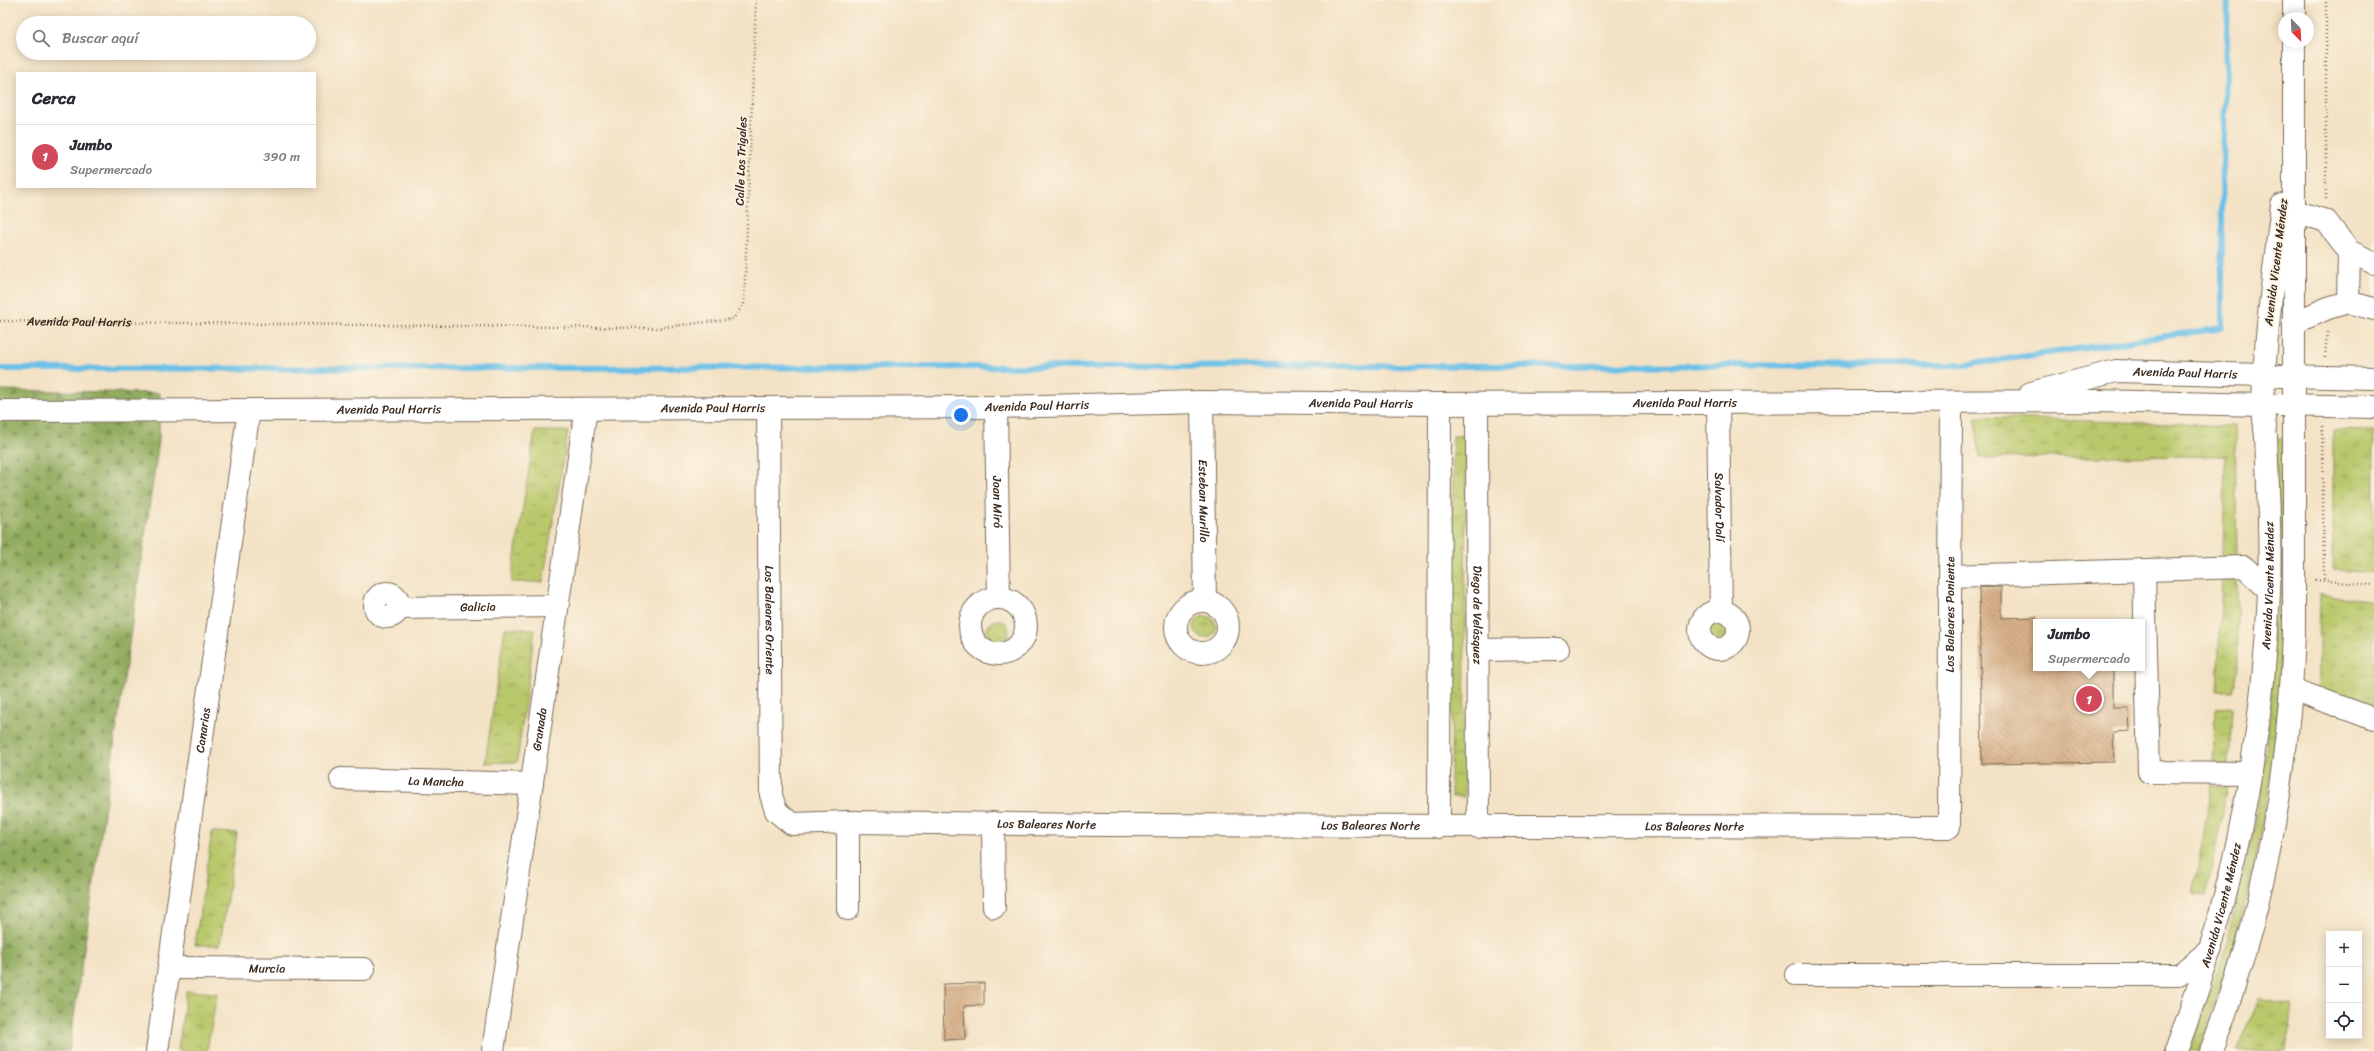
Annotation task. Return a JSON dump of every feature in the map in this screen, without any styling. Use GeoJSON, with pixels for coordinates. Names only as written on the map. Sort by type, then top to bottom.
{"type":"FeatureCollection","features":[{"type":"Feature","properties":{"kind":"street"},"geometry":{"type":"LineString","coordinates":[[2294,0],[2294,12]]}},
{"type":"Feature","properties":{"kind":"street","name":"Avenida Vicente Méndez"},"geometry":{"type":"LineString","coordinates":[[2211,1051],[2242,964],[2270,856],[2287,745],[2292,689],[2294,48]]}},
{"type":"Feature","properties":{"kind":"street","name":"Avenida Vicente Méndez"},"geometry":{"type":"LineString","coordinates":[[2176,1051],[2211,949],[2227,891],[2251,773],[2260,712],[2269,590],[2263,405],[2264,375],[2269,308],[2294,109]]}},
{"type":"Feature","properties":{"kind":"street"},"geometry":{"type":"LineString","coordinates":[[2294,211],[2326,221],[2349,251],[2374,263]]}},
{"type":"Feature","properties":{"kind":"street"},"geometry":{"type":"LineString","coordinates":[[2348,302],[2349,251]]}},
{"type":"Feature","properties":{"kind":"street"},"geometry":{"type":"LineString","coordinates":[[2294,323],[2328,308],[2348,302],[2374,309]]}},
{"type":"Feature","properties":{"kind":"street","name":"Avenida Paul Harris"},"geometry":{"type":"LineString","coordinates":[[2001,402],[2116,371],[2374,378]]}},
{"type":"Feature","properties":{"kind":"street","name":"Avenida Paul Harris"},"geometry":{"type":"LineString","coordinates":[[0,411],[768,408],[1202,402],[1477,404],[2096,401],[2374,407]]}},
{"type":"Feature","properties":{"kind":"street","name":"Esteban Murillo"},"geometry":{"type":"LineString","coordinates":[[1202,402],[1205,600]]}},
{"type":"Feature","properties":{"kind":"street","name":"Los Baleares Poniente"},"geometry":{"type":"LineString","coordinates":[[1950,402],[1950,827]]}},
{"type":"Feature","properties":{"kind":"street","name":"Salvador Dalí"},"geometry":{"type":"LineString","coordinates":[[1718,403],[1721,611]]}},
{"type":"Feature","properties":{"kind":"street"},"geometry":{"type":"LineString","coordinates":[[1439,827],[1440,404]]}},
{"type":"Feature","properties":{"kind":"street","name":"Diego de Velásquez"},"geometry":{"type":"LineString","coordinates":[[1477,404],[1478,827]]}},
{"type":"Feature","properties":{"kind":"street","name":"Joan Miró"},"geometry":{"type":"LineString","coordinates":[[996,406],[999,598]]}},
{"type":"Feature","properties":{"kind":"street","name":"Granada"},"geometry":{"type":"LineString","coordinates":[[493,1051],[586,408]]}},
{"type":"Feature","properties":{"kind":"street","name":"Los Baleares Oriente"},"geometry":{"type":"LineString","coordinates":[[768,408],[771,795],[776,811],[792,824]]}},
{"type":"Feature","properties":{"kind":"street","name":"Canarias"},"geometry":{"type":"LineString","coordinates":[[157,1051],[249,410]]}},
{"type":"Feature","properties":{"kind":"street"},"geometry":{"type":"LineString","coordinates":[[1950,576],[2144,572],[2244,568],[2269,590]]}},
{"type":"Feature","properties":{"kind":"street"},"geometry":{"type":"LineString","coordinates":[[2144,572],[2149,772],[2251,773]]}},
{"type":"Feature","properties":{"kind":"street","name":"Galicia"},"geometry":{"type":"LineString","coordinates":[[399,608],[558,606]]}},
{"type":"Feature","properties":{"kind":"street"},"geometry":{"type":"LineString","coordinates":[[1478,650],[1558,649]]}},
{"type":"Feature","properties":{"kind":"street"},"geometry":{"type":"LineString","coordinates":[[2292,689],[2374,719]]}},
{"type":"Feature","properties":{"kind":"street","name":"La Mancha"},"geometry":{"type":"LineString","coordinates":[[341,779],[532,784]]}},
{"type":"Feature","properties":{"kind":"street"},"geometry":{"type":"LineString","coordinates":[[848,822],[848,909]]}},
{"type":"Feature","properties":{"kind":"street","name":"Los Baleares Norte"},"geometry":{"type":"LineString","coordinates":[[792,824],[848,822],[1439,827],[1950,827]]}},
{"type":"Feature","properties":{"kind":"street"},"geometry":{"type":"LineString","coordinates":[[993,823],[994,907]]}},
{"type":"Feature","properties":{"kind":"street"},"geometry":{"type":"LineString","coordinates":[[1797,975],[2179,975],[2211,949]]}},
{"type":"Feature","properties":{"kind":"street","name":"Murcia"},"geometry":{"type":"LineString","coordinates":[[169,968],[364,969]]}},
{"type":"Feature","properties":{"kind":"path","name":"Calle Los Trigales"},"geometry":{"type":"LineString","coordinates":[[733,319],[744,304],[756,0]]}},
{"type":"Feature","properties":{"kind":"path","name":"Avenida Paul Harris"},"geometry":{"type":"LineString","coordinates":[[0,321],[655,328],[733,319]]}},
{"type":"Feature","properties":{"kind":"path"},"geometry":{"type":"LineString","coordinates":[[2293,577],[2374,585]]}},
{"type":"Feature","properties":{"kind":"green space"},"geometry":{"type":"Polygon","coordinates":[[[0,390],[160,393],[159,441],[69,1051],[0,1051],[0,390]]]}},
{"type":"Feature","properties":{"kind":"green space"},"geometry":{"type":"Polygon","coordinates":[[[1975,417],[2235,426],[2237,558],[2223,560],[2225,456],[1980,458],[1975,417]]]}},
{"type":"Feature","properties":{"kind":"green space"},"geometry":{"type":"Polygon","coordinates":[[[2333,430],[2374,431],[2374,573],[2333,570],[2333,430]]]}},
{"type":"Feature","properties":{"kind":"green space"},"geometry":{"type":"Polygon","coordinates":[[[535,431],[568,431],[543,582],[511,582],[535,431]]]}},
{"type":"Feature","properties":{"kind":"green space"},"geometry":{"type":"Polygon","coordinates":[[[1453,436],[1466,436],[1464,797],[1451,797],[1453,436]]]}},
{"type":"Feature","properties":{"kind":"green space"},"geometry":{"type":"Polygon","coordinates":[[[2276,439],[2287,439],[2284,507],[2282,643],[2274,755],[2259,841],[2239,926],[2213,1010],[2198,1051],[2189,1051],[2226,946],[2254,830],[2264,770],[2271,706],[2276,439]]]}},
{"type":"Feature","properties":{"kind":"green space"},"geometry":{"type":"Polygon","coordinates":[[[2222,580],[2237,580],[2238,669],[2233,692],[2217,691],[2222,580]]]}},
{"type":"Feature","properties":{"kind":"green space"},"geometry":{"type":"Polygon","coordinates":[[[2320,594],[2374,601],[2374,713],[2318,706],[2320,594]]]}},
{"type":"Feature","properties":{"kind":"green space"},"geometry":{"type":"Polygon","coordinates":[[[1205,616],[1213,619],[1216,627],[1213,635],[1205,638],[1197,635],[1194,627],[1197,619],[1205,616]]]}},
{"type":"Feature","properties":{"kind":"green space"},"geometry":{"type":"Polygon","coordinates":[[[998,620],[1006,623],[1009,631],[1006,639],[998,642],[990,639],[987,631],[990,623],[998,620]]]}},
{"type":"Feature","properties":{"kind":"green space"},"geometry":{"type":"Polygon","coordinates":[[[1718,620],[1723,621],[1729,627],[1729,637],[1723,643],[1718,644],[1713,643],[1707,637],[1706,632],[1707,627],[1713,621],[1718,620]]]}},
{"type":"Feature","properties":{"kind":"green space"},"geometry":{"type":"Polygon","coordinates":[[[505,628],[535,629],[517,762],[485,763],[505,628]]]}},
{"type":"Feature","properties":{"kind":"green space"},"geometry":{"type":"Polygon","coordinates":[[[2232,707],[2229,764],[2213,765],[2216,708],[2232,707]]]}},
{"type":"Feature","properties":{"kind":"green space"},"geometry":{"type":"Polygon","coordinates":[[[2212,786],[2228,787],[2206,896],[2193,895],[2212,786]]]}},
{"type":"Feature","properties":{"kind":"green space"},"geometry":{"type":"Polygon","coordinates":[[[212,832],[237,833],[220,945],[195,945],[212,832]]]}},
{"type":"Feature","properties":{"kind":"green space"},"geometry":{"type":"Polygon","coordinates":[[[186,991],[217,993],[207,1051],[178,1051],[186,991]]]}},
{"type":"Feature","properties":{"kind":"green space"},"geometry":{"type":"Polygon","coordinates":[[[2259,999],[2292,1005],[2286,1051],[2236,1051],[2259,999]]]}},
{"type":"Feature","properties":{"kind":"building"},"geometry":{"type":"Polygon","coordinates":[[[2001,587],[2001,618],[2036,617],[2036,619],[2033,619],[2033,671],[2113,671],[2113,708],[2129,708],[2130,731],[2113,732],[2114,762],[1982,764],[1979,588],[2001,587]]]}},
{"type":"Feature","properties":{"kind":"building"},"geometry":{"type":"Polygon","coordinates":[[[984,983],[984,1005],[964,1006],[965,1039],[944,1040],[943,984],[984,983]]]}},
{"type":"Feature","properties":{"kind":"waterway"},"geometry":{"type":"LineString","coordinates":[[0,369],[1965,365],[2222,328],[2222,198],[2228,0]]}},
{"type":"Feature","properties":{"kind":"place","name":"Jumbo"},"geometry":{"type":"Point","coordinates":[2089,699]}}]}
